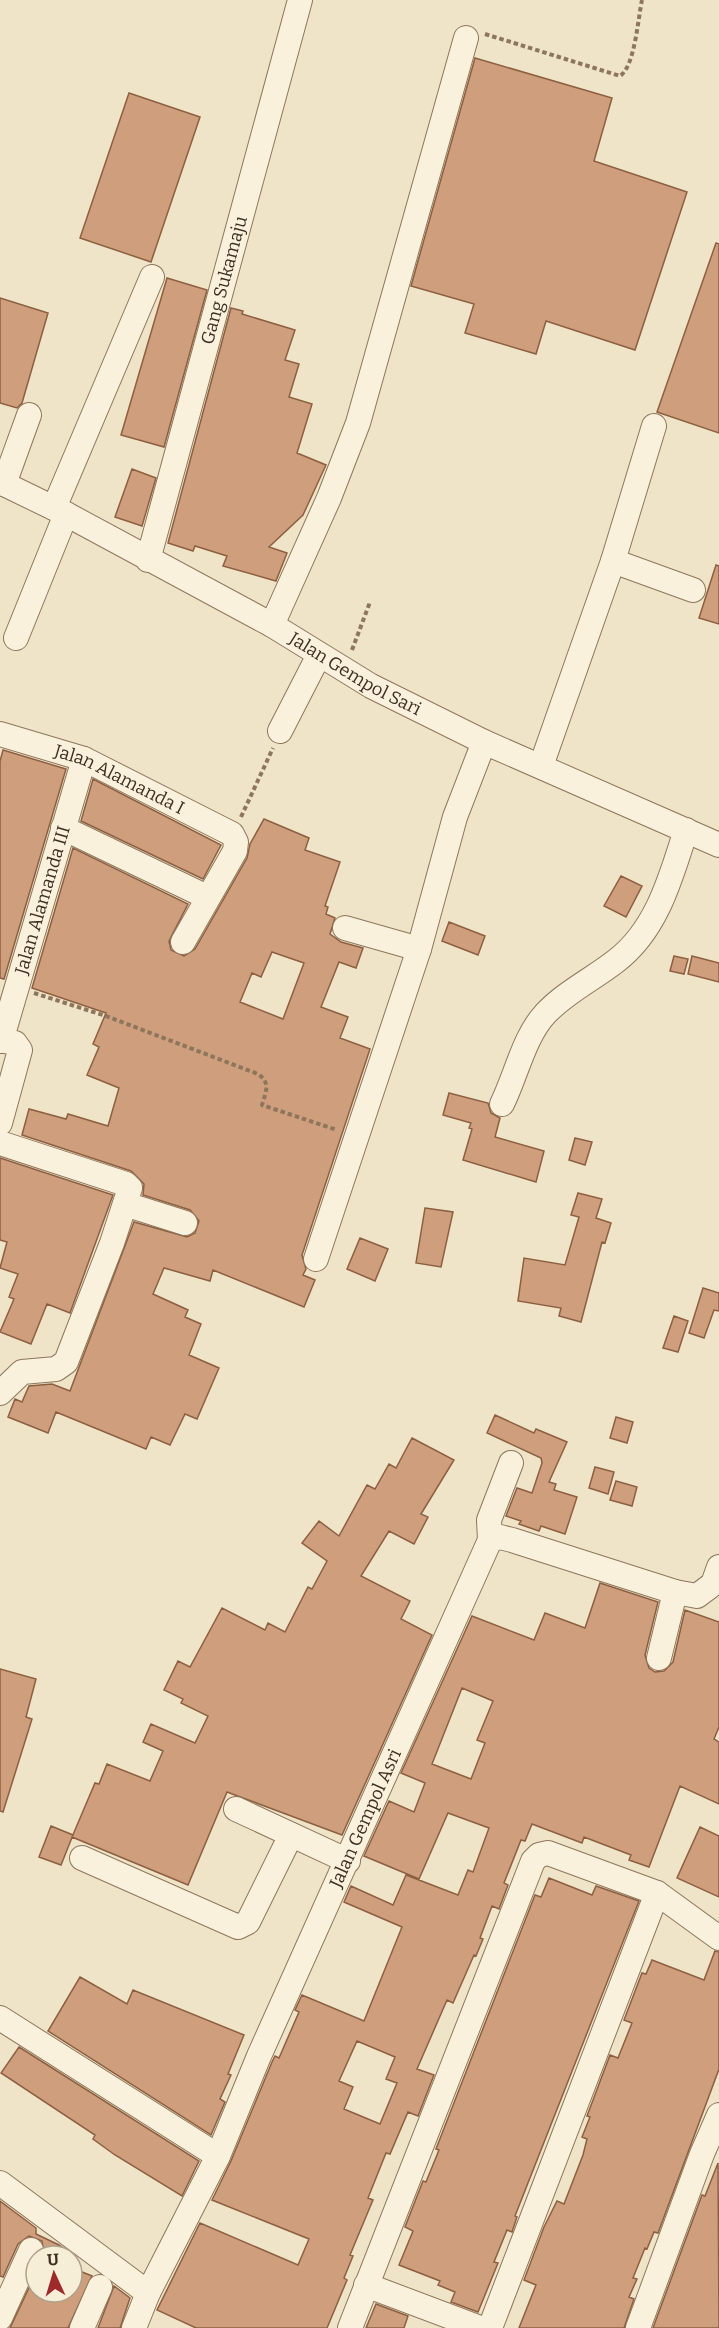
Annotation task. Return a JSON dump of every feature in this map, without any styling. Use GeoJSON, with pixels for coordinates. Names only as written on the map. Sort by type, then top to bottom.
{"type":"FeatureCollection","features":[{"type":"Feature","properties":{"kind":"street","name":"Gang Sukamaju"},"geometry":{"type":"LineString","coordinates":[[148,560],[300,0]]}},
{"type":"Feature","properties":{"kind":"street"},"geometry":{"type":"LineString","coordinates":[[272,625],[329,498],[358,423],[466,38]]}},
{"type":"Feature","properties":{"kind":"street"},"geometry":{"type":"LineString","coordinates":[[16,638],[60,511],[152,276]]}},
{"type":"Feature","properties":{"kind":"street"},"geometry":{"type":"LineString","coordinates":[[2,483],[29,415]]}},
{"type":"Feature","properties":{"kind":"street"},"geometry":{"type":"LineString","coordinates":[[541,766],[613,561],[654,426]]}},
{"type":"Feature","properties":{"kind":"street","name":"Jalan Gempol Sari"},"geometry":{"type":"LineString","coordinates":[[2,483],[60,511],[272,625],[344,670],[484,742],[719,844]]}},
{"type":"Feature","properties":{"kind":"street"},"geometry":{"type":"LineString","coordinates":[[613,561],[693,590]]}},
{"type":"Feature","properties":{"kind":"street"},"geometry":{"type":"LineString","coordinates":[[280,731],[319,655]]}},
{"type":"Feature","properties":{"kind":"street","name":"Jalan Alamanda I"},"geometry":{"type":"LineString","coordinates":[[1,738],[84,759],[232,834]]}},
{"type":"Feature","properties":{"kind":"street"},"geometry":{"type":"LineString","coordinates":[[316,1260],[419,949],[455,817],[484,742]]}},
{"type":"Feature","properties":{"kind":"street","name":"Jalan Alamanda III"},"geometry":{"type":"LineString","coordinates":[[0,1040],[84,759]]}},
{"type":"Feature","properties":{"kind":"street"},"geometry":{"type":"LineString","coordinates":[[63,828],[207,897]]}},
{"type":"Feature","properties":{"kind":"street"},"geometry":{"type":"LineString","coordinates":[[502,1104],[535,1028],[546,1013],[617,961],[648,927],[669,881],[686,830]]}},
{"type":"Feature","properties":{"kind":"street"},"geometry":{"type":"LineString","coordinates":[[183,942],[235,851],[236,842],[232,834]]}},
{"type":"Feature","properties":{"kind":"street"},"geometry":{"type":"LineString","coordinates":[[345,928],[419,949]]}},
{"type":"Feature","properties":{"kind":"street"},"geometry":{"type":"LineString","coordinates":[[0,1040],[15,1043],[20,1050],[0,1123]]}},
{"type":"Feature","properties":{"kind":"street"},"geometry":{"type":"LineString","coordinates":[[0,1143],[126,1184],[129,1191],[66,1362],[56,1370],[22,1372],[0,1393]]}},
{"type":"Feature","properties":{"kind":"street"},"geometry":{"type":"LineString","coordinates":[[125,1204],[185,1223]]}},
{"type":"Feature","properties":{"kind":"street"},"geometry":{"type":"LineString","coordinates":[[511,1463],[489,1520],[490,1540],[500,1537],[512,1540],[675,1592],[697,1596],[716,1582]]}},
{"type":"Feature","properties":{"kind":"street","name":"Jalan Gempol Asri"},"geometry":{"type":"LineString","coordinates":[[134,2328],[148,2293],[218,2156],[259,2056],[348,1861],[444,1638],[490,1540]]}},
{"type":"Feature","properties":{"kind":"street"},"geometry":{"type":"LineString","coordinates":[[659,1658],[675,1592]]}},
{"type":"Feature","properties":{"kind":"street"},"geometry":{"type":"LineString","coordinates":[[236,1809],[348,1861]]}},
{"type":"Feature","properties":{"kind":"street"},"geometry":{"type":"LineString","coordinates":[[82,1858],[238,1927],[248,1922],[291,1835]]}},
{"type":"Feature","properties":{"kind":"street"},"geometry":{"type":"LineString","coordinates":[[350,2328],[533,1861],[539,1855],[548,1853],[657,1893],[719,1938]]}},
{"type":"Feature","properties":{"kind":"street"},"geometry":{"type":"LineString","coordinates":[[490,2328],[657,1893]]}},
{"type":"Feature","properties":{"kind":"street"},"geometry":{"type":"LineString","coordinates":[[0,2018],[218,2156]]}},
{"type":"Feature","properties":{"kind":"street"},"geometry":{"type":"LineString","coordinates":[[638,2328],[702,2154],[719,2115]]}},
{"type":"Feature","properties":{"kind":"street"},"geometry":{"type":"LineString","coordinates":[[0,2183],[148,2293]]}},
{"type":"Feature","properties":{"kind":"street"},"geometry":{"type":"LineString","coordinates":[[0,2318],[24,2265]]}},
{"type":"Feature","properties":{"kind":"street"},"geometry":{"type":"LineString","coordinates":[[366,2285],[480,2328]]}},
{"type":"Feature","properties":{"kind":"street"},"geometry":{"type":"LineString","coordinates":[[82,2328],[100,2287]]}},
{"type":"Feature","properties":{"kind":"path"},"geometry":{"type":"LineString","coordinates":[[466,38],[471,33],[478,32],[620,76],[626,72],[631,58],[642,0]]}},
{"type":"Feature","properties":{"kind":"path"},"geometry":{"type":"LineString","coordinates":[[344,670],[370,602]]}},
{"type":"Feature","properties":{"kind":"path"},"geometry":{"type":"LineString","coordinates":[[232,834],[280,731]]}},
{"type":"Feature","properties":{"kind":"path"},"geometry":{"type":"LineString","coordinates":[[16,988],[106,1016],[258,1074],[267,1085],[262,1105],[358,1137]]}},
{"type":"Feature","properties":{"kind":"building"},"geometry":{"type":"Polygon","coordinates":[[[475,58],[612,98],[594,161],[687,192],[635,350],[546,321],[536,354],[465,333],[474,304],[411,286],[475,58]]]}},
{"type":"Feature","properties":{"kind":"building"},"geometry":{"type":"Polygon","coordinates":[[[129,93],[200,117],[151,262],[80,238],[129,93]]]}},
{"type":"Feature","properties":{"kind":"building"},"geometry":{"type":"Polygon","coordinates":[[[716,243],[719,244],[719,433],[657,412],[716,243]]]}},
{"type":"Feature","properties":{"kind":"building"},"geometry":{"type":"Polygon","coordinates":[[[167,278],[207,290],[164,447],[121,435],[167,278]]]}},
{"type":"Feature","properties":{"kind":"building"},"geometry":{"type":"Polygon","coordinates":[[[0,298],[48,313],[22,403],[17,408],[0,403],[0,298]]]}},
{"type":"Feature","properties":{"kind":"building"},"geometry":{"type":"Polygon","coordinates":[[[231,308],[243,311],[242,314],[295,330],[285,360],[299,364],[289,397],[312,404],[297,453],[326,465],[303,515],[269,547],[287,553],[276,581],[223,566],[227,556],[195,546],[193,551],[168,543],[231,308]]]}},
{"type":"Feature","properties":{"kind":"building"},"geometry":{"type":"Polygon","coordinates":[[[132,469],[156,478],[142,526],[115,517],[132,469]]]}},
{"type":"Feature","properties":{"kind":"building"},"geometry":{"type":"Polygon","coordinates":[[[716,565],[719,566],[719,624],[699,618],[716,565]]]}},
{"type":"Feature","properties":{"kind":"building"},"geometry":{"type":"Polygon","coordinates":[[[3,750],[66,769],[4,979],[0,978],[0,761],[3,750]]]}},
{"type":"Feature","properties":{"kind":"building"},"geometry":{"type":"Polygon","coordinates":[[[93,779],[221,845],[203,879],[81,821],[93,779]]]}},
{"type":"Feature","properties":{"kind":"building"},"geometry":{"type":"Polygon","coordinates":[[[264,819],[309,838],[305,850],[340,862],[325,906],[328,907],[326,914],[335,918],[330,934],[341,942],[363,948],[356,968],[339,962],[321,1007],[348,1017],[340,1038],[370,1049],[302,1255],[306,1269],[303,1275],[315,1280],[304,1307],[213,1270],[210,1281],[164,1268],[153,1294],[188,1310],[185,1317],[201,1324],[189,1355],[219,1368],[197,1419],[185,1414],[170,1445],[151,1437],[146,1449],[56,1412],[48,1433],[8,1417],[15,1399],[22,1402],[29,1386],[52,1384],[70,1391],[134,1222],[187,1237],[195,1233],[199,1221],[190,1210],[143,1195],[144,1184],[131,1171],[22,1135],[29,1109],[66,1119],[68,1114],[108,1126],[119,1088],[87,1075],[99,1047],[93,1044],[106,1013],[32,988],[73,848],[188,904],[169,941],[171,950],[184,956],[195,949],[247,858],[250,844],[264,819]],[[272,952],[261,977],[252,973],[240,1002],[283,1019],[304,963],[272,952]]]}},
{"type":"Feature","properties":{"kind":"building"},"geometry":{"type":"Polygon","coordinates":[[[621,876],[642,886],[626,917],[604,906],[621,876]]]}},
{"type":"Feature","properties":{"kind":"building"},"geometry":{"type":"Polygon","coordinates":[[[449,922],[485,936],[478,955],[442,941],[449,922]]]}},
{"type":"Feature","properties":{"kind":"building"},"geometry":{"type":"Polygon","coordinates":[[[674,956],[688,959],[684,974],[670,971],[674,956]]]}},
{"type":"Feature","properties":{"kind":"building"},"geometry":{"type":"Polygon","coordinates":[[[692,956],[719,963],[719,982],[688,974],[692,956]]]}},
{"type":"Feature","properties":{"kind":"building"},"geometry":{"type":"Polygon","coordinates":[[[449,1093],[488,1103],[491,1113],[500,1118],[495,1137],[544,1151],[536,1182],[463,1160],[472,1129],[469,1128],[471,1123],[443,1115],[449,1093]]]}},
{"type":"Feature","properties":{"kind":"building"},"geometry":{"type":"Polygon","coordinates":[[[575,1138],[592,1142],[585,1165],[569,1160],[575,1138]]]}},
{"type":"Feature","properties":{"kind":"building"},"geometry":{"type":"Polygon","coordinates":[[[0,1158],[113,1195],[70,1313],[47,1304],[31,1344],[0,1332],[14,1299],[9,1297],[18,1274],[0,1268],[7,1242],[0,1240],[0,1158]]]}},
{"type":"Feature","properties":{"kind":"building"},"geometry":{"type":"Polygon","coordinates":[[[578,1193],[602,1199],[596,1218],[611,1223],[605,1243],[602,1242],[581,1322],[559,1316],[561,1308],[518,1301],[524,1258],[565,1265],[579,1217],[571,1215],[578,1193]]]}},
{"type":"Feature","properties":{"kind":"building"},"geometry":{"type":"Polygon","coordinates":[[[425,1208],[453,1212],[441,1267],[416,1263],[425,1208]]]}},
{"type":"Feature","properties":{"kind":"building"},"geometry":{"type":"Polygon","coordinates":[[[360,1238],[388,1249],[375,1281],[347,1269],[360,1238]]]}},
{"type":"Feature","properties":{"kind":"building"},"geometry":{"type":"Polygon","coordinates":[[[703,1288],[719,1293],[719,1311],[714,1310],[704,1338],[689,1333],[703,1288]]]}},
{"type":"Feature","properties":{"kind":"building"},"geometry":{"type":"Polygon","coordinates":[[[674,1316],[688,1321],[678,1352],[663,1348],[674,1316]]]}},
{"type":"Feature","properties":{"kind":"building"},"geometry":{"type":"Polygon","coordinates":[[[495,1415],[534,1433],[536,1429],[567,1442],[549,1482],[556,1484],[554,1490],[577,1497],[565,1534],[541,1526],[539,1531],[519,1524],[521,1521],[506,1516],[517,1488],[532,1493],[542,1463],[541,1458],[487,1433],[495,1415]]]}},
{"type":"Feature","properties":{"kind":"building"},"geometry":{"type":"Polygon","coordinates":[[[616,1417],[633,1422],[627,1443],[610,1438],[616,1417]]]}},
{"type":"Feature","properties":{"kind":"building"},"geometry":{"type":"Polygon","coordinates":[[[412,1438],[454,1460],[421,1514],[428,1517],[414,1544],[389,1531],[361,1576],[410,1601],[401,1619],[432,1635],[342,1835],[227,1792],[188,1885],[72,1837],[95,1783],[99,1784],[107,1764],[150,1781],[163,1751],[143,1742],[151,1724],[195,1743],[208,1716],[181,1703],[183,1699],[164,1690],[178,1661],[190,1667],[222,1608],[265,1630],[268,1623],[285,1632],[308,1587],[312,1589],[327,1561],[302,1543],[319,1521],[339,1536],[367,1485],[375,1489],[389,1464],[396,1468],[412,1438]]]}},
{"type":"Feature","properties":{"kind":"building"},"geometry":{"type":"Polygon","coordinates":[[[595,1467],[614,1472],[608,1494],[589,1488],[595,1467]]]}},
{"type":"Feature","properties":{"kind":"building"},"geometry":{"type":"Polygon","coordinates":[[[616,1481],[637,1487],[632,1506],[610,1500],[616,1481]]]}},
{"type":"Feature","properties":{"kind":"building"},"geometry":{"type":"Polygon","coordinates":[[[600,1583],[658,1602],[645,1655],[649,1668],[655,1672],[664,1671],[673,1662],[685,1610],[719,1622],[719,1727],[714,1739],[719,1742],[719,1804],[680,1786],[649,1867],[629,1860],[631,1855],[584,1837],[582,1843],[532,1824],[525,1841],[521,1840],[504,1883],[508,1885],[499,1909],[492,1906],[476,1956],[474,1955],[453,2003],[447,2000],[417,2069],[434,2075],[418,2116],[408,2112],[390,2154],[386,2153],[368,2198],[373,2200],[350,2255],[353,2256],[344,2278],[347,2280],[327,2328],[196,2328],[157,2310],[200,2223],[298,2265],[309,2239],[212,2200],[231,2161],[272,2062],[275,2056],[279,2058],[299,2012],[295,2010],[302,1995],[364,2021],[402,1927],[344,1902],[351,1886],[393,1905],[406,1875],[458,1895],[468,1870],[473,1872],[489,1828],[448,1813],[419,1879],[364,1856],[389,1801],[414,1812],[425,1783],[401,1773],[472,1616],[534,1640],[545,1613],[585,1628],[600,1583]],[[462,1688],[432,1764],[471,1779],[485,1743],[477,1740],[493,1701],[462,1688]],[[357,2041],[339,2081],[353,2087],[344,2109],[380,2124],[397,2083],[386,2079],[395,2057],[357,2041]]]}},
{"type":"Feature","properties":{"kind":"building"},"geometry":{"type":"Polygon","coordinates":[[[0,1669],[36,1679],[26,1717],[32,1719],[3,1812],[0,1811],[0,1669]]]}},
{"type":"Feature","properties":{"kind":"building"},"geometry":{"type":"Polygon","coordinates":[[[51,1826],[73,1835],[61,1865],[39,1857],[51,1826]]]}},
{"type":"Feature","properties":{"kind":"building"},"geometry":{"type":"Polygon","coordinates":[[[700,1827],[719,1836],[719,1897],[677,1878],[700,1827]]]}},
{"type":"Feature","properties":{"kind":"building"},"geometry":{"type":"Polygon","coordinates":[[[549,1878],[592,1895],[596,1886],[639,1901],[515,2216],[517,2217],[512,2232],[507,2230],[494,2262],[498,2263],[478,2312],[451,2302],[455,2292],[438,2285],[440,2281],[399,2265],[413,2231],[405,2227],[423,2181],[426,2182],[439,2150],[436,2149],[535,1895],[541,1897],[549,1878]]]}},
{"type":"Feature","properties":{"kind":"building"},"geometry":{"type":"Polygon","coordinates":[[[715,1951],[719,1952],[719,2069],[658,2233],[654,2232],[647,2249],[645,2248],[633,2278],[637,2279],[629,2297],[634,2299],[624,2328],[519,2328],[536,2285],[524,2280],[544,2227],[557,2201],[564,2204],[583,2155],[587,2139],[582,2137],[590,2117],[587,2116],[610,2055],[618,2058],[632,2023],[624,2020],[642,1973],[646,1974],[652,1960],[704,1980],[715,1951]]]}},
{"type":"Feature","properties":{"kind":"building"},"geometry":{"type":"Polygon","coordinates":[[[80,1977],[127,2004],[133,1990],[244,2035],[228,2074],[231,2075],[220,2099],[225,2102],[211,2135],[48,2031],[80,1977]]]}},
{"type":"Feature","properties":{"kind":"building"},"geometry":{"type":"Polygon","coordinates":[[[19,2047],[199,2161],[182,2196],[115,2155],[93,2139],[95,2135],[1,2073],[19,2047]]]}},
{"type":"Feature","properties":{"kind":"building"},"geometry":{"type":"Polygon","coordinates":[[[718,2163],[719,2328],[653,2328],[702,2195],[705,2196],[718,2163]]]}},
{"type":"Feature","properties":{"kind":"building"},"geometry":{"type":"Polygon","coordinates":[[[0,2201],[36,2228],[36,2234],[57,2244],[42,2244],[42,2241],[29,2236],[18,2244],[3,2277],[0,2276],[0,2201]]]}},
{"type":"Feature","properties":{"kind":"building"},"geometry":{"type":"Polygon","coordinates":[[[84,2273],[92,2276],[84,2293],[84,2273]]]}},
{"type":"Feature","properties":{"kind":"building"},"geometry":{"type":"Polygon","coordinates":[[[114,2286],[130,2298],[120,2328],[98,2328],[114,2286]]]}},
{"type":"Feature","properties":{"kind":"building"},"geometry":{"type":"Polygon","coordinates":[[[24,2298],[24,2304],[79,2304],[68,2328],[10,2328],[24,2298]]]}},
{"type":"Feature","properties":{"kind":"building"},"geometry":{"type":"Polygon","coordinates":[[[376,2304],[408,2316],[404,2328],[366,2328],[376,2304]]]}}]}
